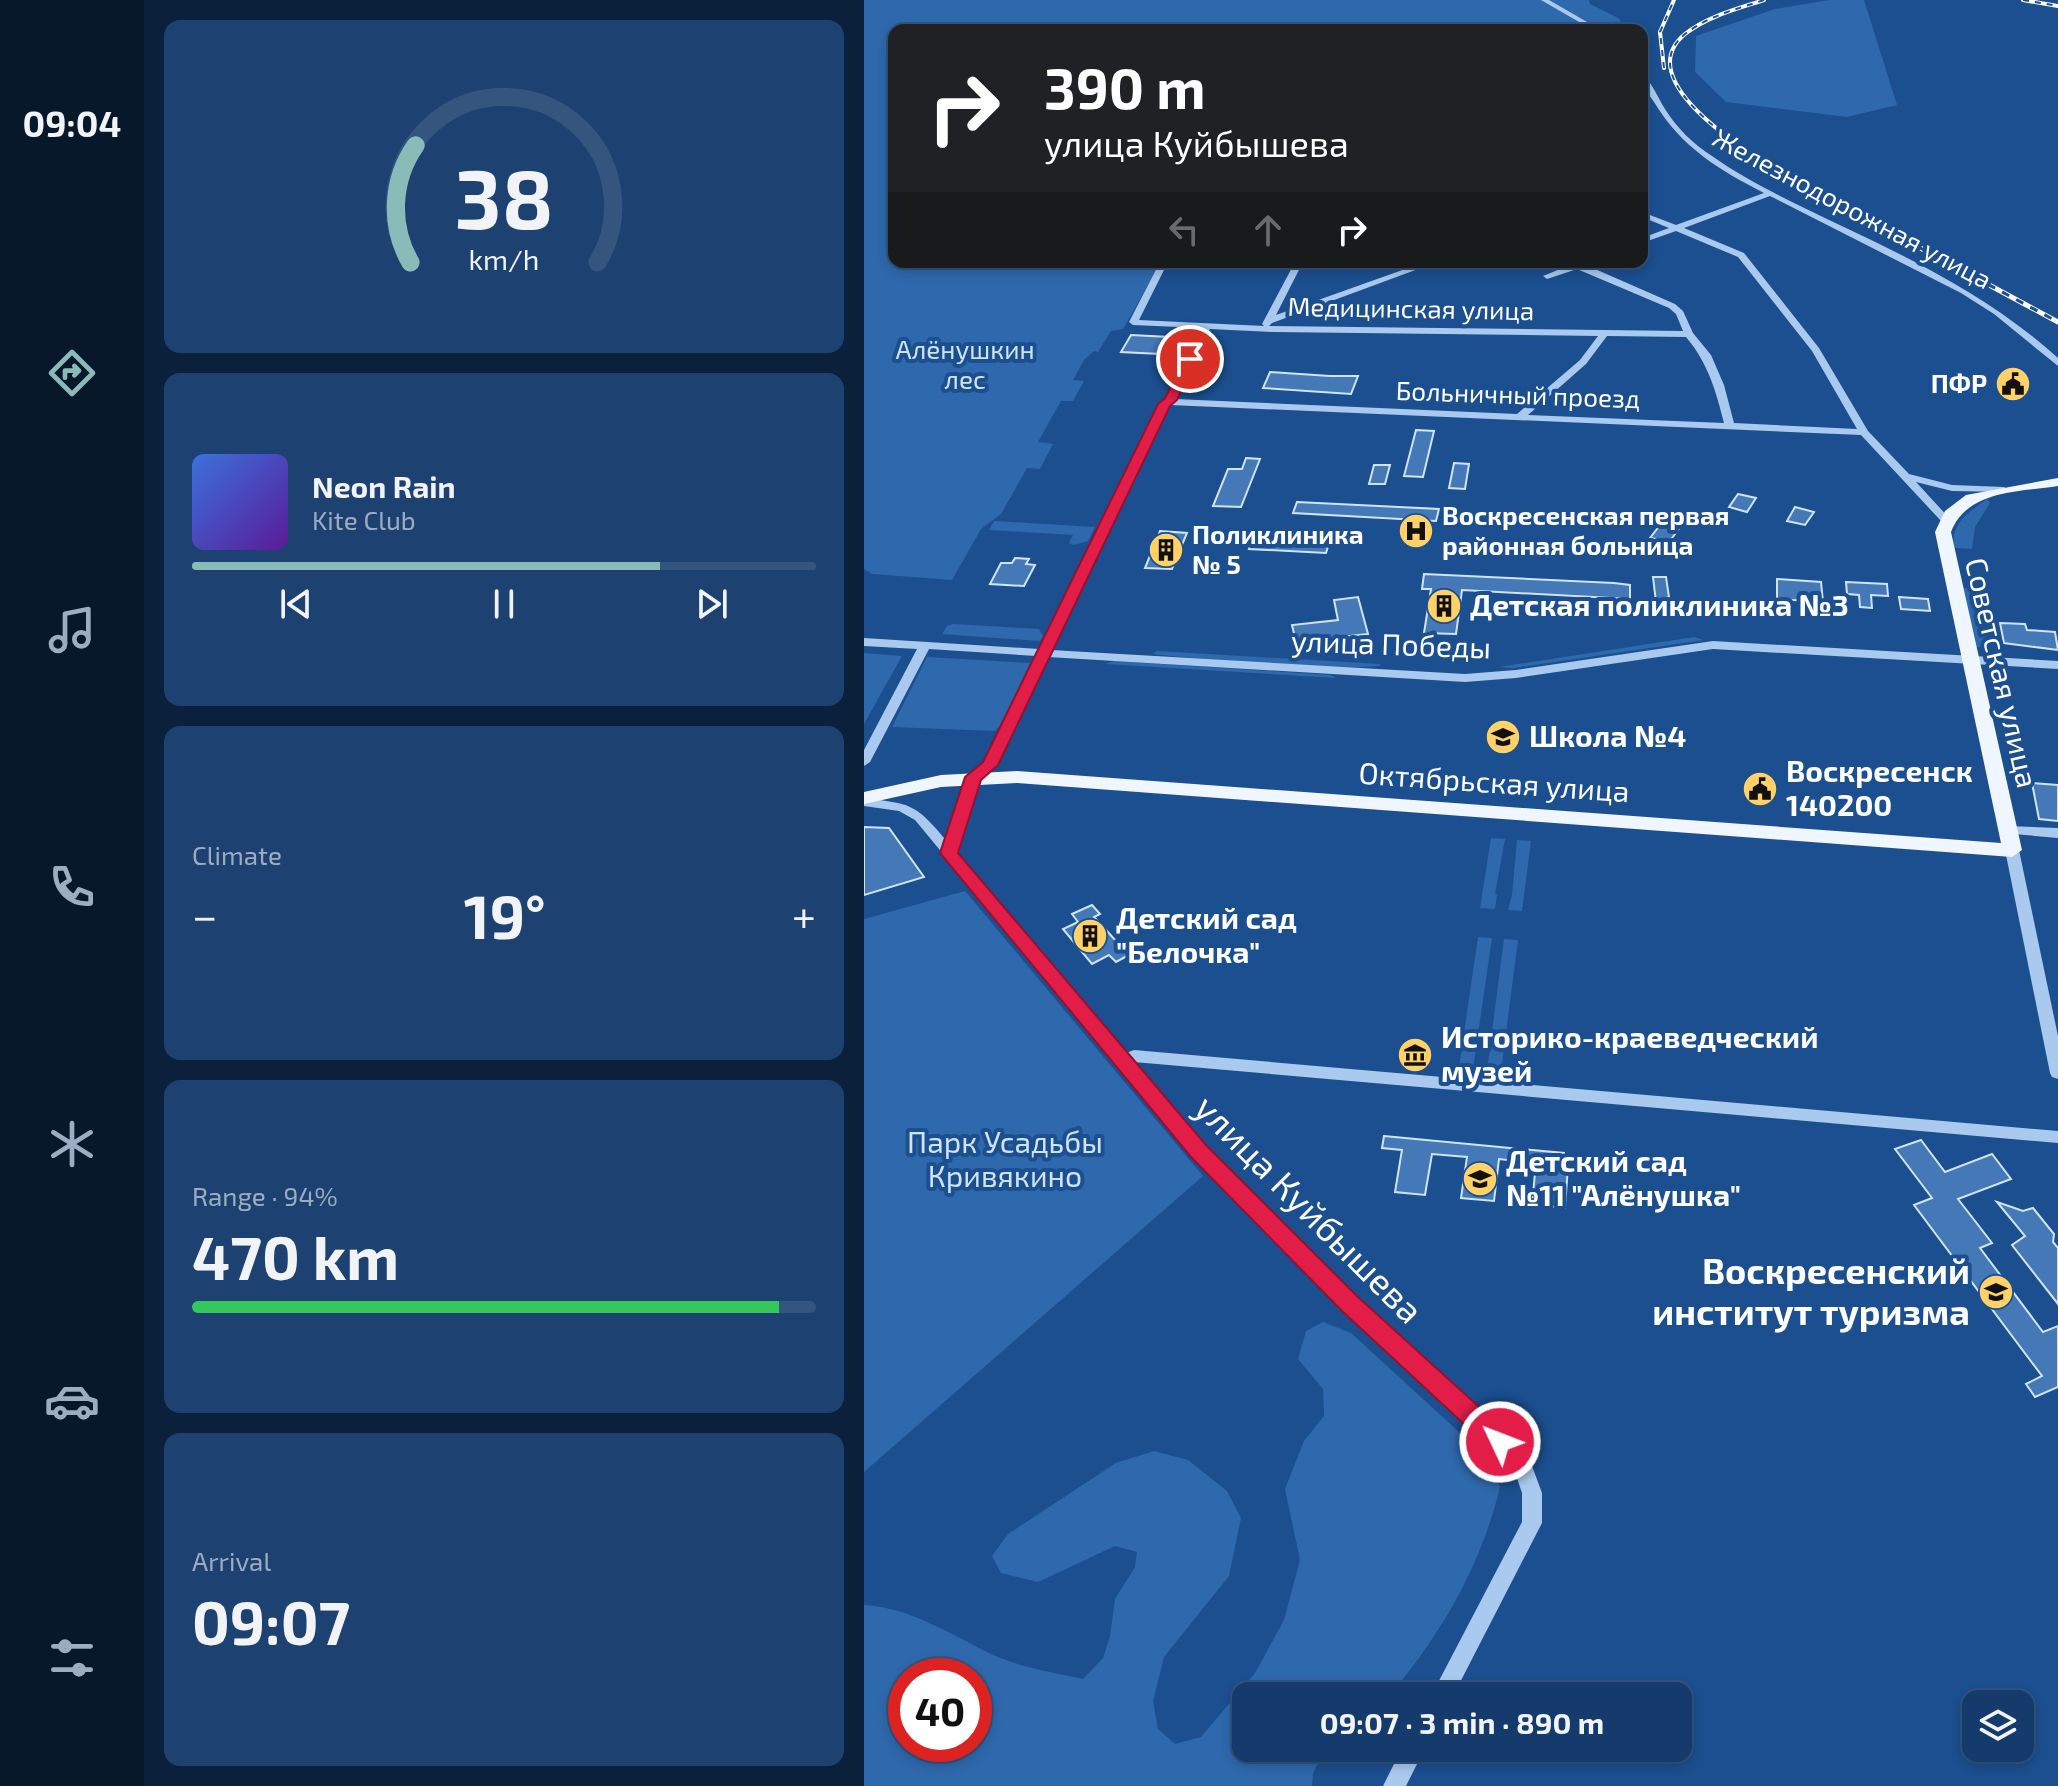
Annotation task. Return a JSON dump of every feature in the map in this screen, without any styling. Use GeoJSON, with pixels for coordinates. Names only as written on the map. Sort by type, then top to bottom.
{"type":"FeatureCollection","features":[{"type":"Feature","properties":{"kind":"main road","name":"Советская улица"},"geometry":{"type":"LineString","coordinates":[[2012,850],[1943,542],[1946,520],[1955,508],[1971,498],[2058,482]]}},
{"type":"Feature","properties":{"kind":"main road","name":"Октябрьская улица"},"geometry":{"type":"LineString","coordinates":[[864,800],[903,787],[973,777],[1101,783],[2012,850]]}},
{"type":"Feature","properties":{"kind":"street"},"geometry":{"type":"LineString","coordinates":[[1544,0],[1587,24]]}},
{"type":"Feature","properties":{"kind":"street","name":"Железнодорожная улица"},"geometry":{"type":"LineString","coordinates":[[1648,86],[1671,122],[1689,142],[1722,166],[1997,309],[2058,363]]}},
{"type":"Feature","properties":{"kind":"street"},"geometry":{"type":"LineString","coordinates":[[1648,239],[1771,193]]}},
{"type":"Feature","properties":{"kind":"street","name":"Советская улица"},"geometry":{"type":"LineString","coordinates":[[1648,216],[1741,255],[1749,263],[1816,350],[1864,432],[1946,520]]}},
{"type":"Feature","properties":{"kind":"street","name":"Медицинская улица"},"geometry":{"type":"LineString","coordinates":[[1161,268],[1133,322],[1689,334]]}},
{"type":"Feature","properties":{"kind":"street"},"geometry":{"type":"LineString","coordinates":[[1267,325],[1296,268]]}},
{"type":"Feature","properties":{"kind":"street"},"geometry":{"type":"LineString","coordinates":[[1267,325],[1417,268]]}},
{"type":"Feature","properties":{"kind":"street"},"geometry":{"type":"LineString","coordinates":[[1547,276],[1565,268]]}},
{"type":"Feature","properties":{"kind":"street"},"geometry":{"type":"LineString","coordinates":[[1588,268],[1672,306],[1684,319],[1689,334],[1706,355],[1715,375],[1730,426]]}},
{"type":"Feature","properties":{"kind":"street"},"geometry":{"type":"LineString","coordinates":[[949,853],[973,777],[989,765],[1164,404],[1169,402],[1207,325]]}},
{"type":"Feature","properties":{"kind":"street"},"geometry":{"type":"LineString","coordinates":[[1519,417],[1583,362],[1604,334]]}},
{"type":"Feature","properties":{"kind":"street","name":"Больничный проезд"},"geometry":{"type":"LineString","coordinates":[[1169,402],[1864,432]]}},
{"type":"Feature","properties":{"kind":"street"},"geometry":{"type":"LineString","coordinates":[[1907,476],[1952,488],[2004,490]]}},
{"type":"Feature","properties":{"kind":"street","name":"улица Победы"},"geometry":{"type":"LineString","coordinates":[[864,642],[1465,678],[1516,674],[1713,645],[2058,665]]}},
{"type":"Feature","properties":{"kind":"street"},"geometry":{"type":"LineString","coordinates":[[864,762],[925,645]]}},
{"type":"Feature","properties":{"kind":"street","name":"улица Куйбышева"},"geometry":{"type":"LineString","coordinates":[[864,800],[910,810],[920,817],[1199,1151],[1350,1304],[1522,1464],[1532,1493],[1532,1523],[1449,1682]]}},
{"type":"Feature","properties":{"kind":"street"},"geometry":{"type":"LineString","coordinates":[[2007,830],[2058,833]]}},
{"type":"Feature","properties":{"kind":"street","name":"Советская улица"},"geometry":{"type":"LineString","coordinates":[[2012,850],[2058,1073]]}},
{"type":"Feature","properties":{"kind":"street"},"geometry":{"type":"LineString","coordinates":[[1121,1061],[1134,1056],[2058,1137]]}},
{"type":"Feature","properties":{"kind":"street"},"geometry":{"type":"LineString","coordinates":[[1394,1786],[1407,1762]]}},
{"type":"Feature","properties":{"kind":"green space","name":"Алёнушкин лес"},"geometry":{"type":"Polygon","coordinates":[[[864,0],[1589,0],[1590,4],[1620,19],[1620,24],[888,24],[888,268],[1158,268],[1123,329],[1111,331],[1098,352],[1094,351],[1084,360],[1073,380],[1084,381],[1073,401],[1061,401],[1038,442],[1053,444],[1040,469],[1027,468],[1001,514],[981,529],[952,580],[872,574],[864,569],[864,0]]]}},
{"type":"Feature","properties":{"kind":"green space"},"geometry":{"type":"Polygon","coordinates":[[[1829,0],[1864,0],[1897,105],[1847,117],[1726,102],[1695,72],[1696,36],[1775,9],[1829,0]]]}},
{"type":"Feature","properties":{"kind":"green space"},"geometry":{"type":"Polygon","coordinates":[[[1987,499],[1990,503],[1975,527],[1972,549],[1954,548],[1958,525],[1987,499]]]}},
{"type":"Feature","properties":{"kind":"green space"},"geometry":{"type":"Polygon","coordinates":[[[994,521],[1095,527],[1088,541],[1073,545],[1069,543],[1073,535],[989,530],[994,521]]]}},
{"type":"Feature","properties":{"kind":"green space"},"geometry":{"type":"Polygon","coordinates":[[[1963,588],[1979,589],[1990,648],[1975,647],[1963,588]]]}},
{"type":"Feature","properties":{"kind":"green space"},"geometry":{"type":"Polygon","coordinates":[[[947,626],[1039,629],[1043,636],[1040,641],[942,634],[947,626]]]}},
{"type":"Feature","properties":{"kind":"green space"},"geometry":{"type":"Polygon","coordinates":[[[1694,637],[1704,640],[1513,668],[1499,667],[1694,637]]]}},
{"type":"Feature","properties":{"kind":"green space"},"geometry":{"type":"Polygon","coordinates":[[[1157,651],[1381,665],[1273,664],[1153,654],[1157,651]]]}},
{"type":"Feature","properties":{"kind":"green space"},"geometry":{"type":"Polygon","coordinates":[[[864,653],[902,656],[864,724],[864,653]]]}},
{"type":"Feature","properties":{"kind":"green space"},"geometry":{"type":"Polygon","coordinates":[[[927,657],[1030,663],[1003,723],[995,731],[892,727],[927,657]]]}},
{"type":"Feature","properties":{"kind":"green space"},"geometry":{"type":"Polygon","coordinates":[[[1114,661],[1331,675],[1336,678],[1105,664],[1114,661]]]}},
{"type":"Feature","properties":{"kind":"green space"},"geometry":{"type":"Polygon","coordinates":[[[1491,838],[1505,839],[1495,909],[1480,908],[1491,838]]]}},
{"type":"Feature","properties":{"kind":"green space"},"geometry":{"type":"Polygon","coordinates":[[[1517,840],[1531,841],[1522,911],[1508,910],[1517,840]]]}},
{"type":"Feature","properties":{"kind":"green space","name":"Парк Усадьбы Кривякино"},"geometry":{"type":"Polygon","coordinates":[[[965,891],[1203,1176],[864,1472],[864,919],[965,891]]]}},
{"type":"Feature","properties":{"kind":"green space"},"geometry":{"type":"Polygon","coordinates":[[[1478,937],[1492,938],[1473,1069],[1459,1067],[1478,937]]]}},
{"type":"Feature","properties":{"kind":"green space"},"geometry":{"type":"Polygon","coordinates":[[[1504,939],[1518,940],[1501,1072],[1487,1070],[1504,939]]]}},
{"type":"Feature","properties":{"kind":"green space"},"geometry":{"type":"Polygon","coordinates":[[[1323,1322],[1351,1333],[1482,1453],[1500,1487],[1482,1544],[1457,1598],[1426,1649],[1401,1682],[1247,1682],[1284,1620],[1300,1560],[1285,1489],[1304,1441],[1324,1416],[1323,1389],[1298,1359],[1306,1331],[1323,1322]]]}},
{"type":"Feature","properties":{"kind":"green space"},"geometry":{"type":"Polygon","coordinates":[[[1154,1451],[1188,1460],[1227,1491],[1241,1518],[1229,1576],[1164,1657],[1153,1701],[1158,1729],[1175,1744],[1201,1737],[1232,1700],[1232,1762],[1319,1762],[1313,1773],[1312,1786],[864,1786],[864,1605],[917,1617],[1008,1661],[1083,1679],[1103,1658],[1110,1636],[1115,1599],[1135,1567],[1137,1552],[1115,1546],[1038,1582],[1001,1573],[992,1556],[1008,1534],[1116,1463],[1154,1451]]]}},
{"type":"Feature","properties":{"kind":"building"},"geometry":{"type":"Polygon","coordinates":[[[1131,335],[1169,337],[1160,354],[1121,352],[1131,335]]]}},
{"type":"Feature","properties":{"kind":"building"},"geometry":{"type":"Polygon","coordinates":[[[1270,372],[1358,376],[1351,394],[1263,388],[1270,372]]]}},
{"type":"Feature","properties":{"kind":"building"},"geometry":{"type":"Polygon","coordinates":[[[1416,430],[1434,431],[1423,477],[1404,476],[1416,430]]]}},
{"type":"Feature","properties":{"kind":"building"},"geometry":{"type":"Polygon","coordinates":[[[1246,458],[1260,459],[1241,507],[1213,506],[1228,469],[1242,469],[1246,458]]]}},
{"type":"Feature","properties":{"kind":"building"},"geometry":{"type":"Polygon","coordinates":[[[1454,463],[1469,464],[1465,489],[1449,488],[1454,463]]]}},
{"type":"Feature","properties":{"kind":"building"},"geometry":{"type":"Polygon","coordinates":[[[1374,465],[1390,465],[1385,484],[1369,484],[1374,465]]]}},
{"type":"Feature","properties":{"kind":"building"},"geometry":{"type":"Polygon","coordinates":[[[1738,494],[1756,498],[1747,512],[1729,507],[1738,494]]]}},
{"type":"Feature","properties":{"kind":"building"},"geometry":{"type":"Polygon","coordinates":[[[1297,502],[1439,509],[1436,521],[1293,513],[1297,502]]]}},
{"type":"Feature","properties":{"kind":"building"},"geometry":{"type":"Polygon","coordinates":[[[1795,507],[1814,512],[1805,525],[1787,521],[1795,507]]]}},
{"type":"Feature","properties":{"kind":"building"},"geometry":{"type":"Polygon","coordinates":[[[1668,515],[1685,520],[1670,541],[1650,538],[1668,515]]]}},
{"type":"Feature","properties":{"kind":"building","name":"Поликлиника № 5"},"geometry":{"type":"Polygon","coordinates":[[[1160,531],[1187,533],[1172,569],[1145,568],[1160,531]]]}},
{"type":"Feature","properties":{"kind":"building"},"geometry":{"type":"Polygon","coordinates":[[[1254,537],[1330,540],[1326,553],[1249,549],[1254,537]]]}},
{"type":"Feature","properties":{"kind":"building"},"geometry":{"type":"Polygon","coordinates":[[[1015,558],[1029,559],[1026,564],[1035,565],[1024,586],[990,584],[1001,563],[1012,563],[1015,558]]]}},
{"type":"Feature","properties":{"kind":"building"},"geometry":{"type":"Polygon","coordinates":[[[1424,574],[1614,583],[1630,585],[1630,599],[1462,590],[1456,634],[1424,633],[1431,589],[1422,589],[1424,574]]]}},
{"type":"Feature","properties":{"kind":"building"},"geometry":{"type":"Polygon","coordinates":[[[1653,577],[1666,577],[1669,597],[1656,602],[1653,577]]]}},
{"type":"Feature","properties":{"kind":"building"},"geometry":{"type":"Polygon","coordinates":[[[1777,579],[1821,582],[1823,602],[1777,599],[1777,579]]]}},
{"type":"Feature","properties":{"kind":"building"},"geometry":{"type":"Polygon","coordinates":[[[1846,582],[1887,584],[1888,596],[1871,595],[1872,608],[1860,607],[1859,595],[1847,594],[1846,582]]]}},
{"type":"Feature","properties":{"kind":"building"},"geometry":{"type":"Polygon","coordinates":[[[1358,597],[1368,634],[1296,642],[1292,625],[1338,620],[1334,600],[1358,597]]]}},
{"type":"Feature","properties":{"kind":"building"},"geometry":{"type":"Polygon","coordinates":[[[1899,597],[1928,599],[1930,611],[1901,609],[1899,597]]]}},
{"type":"Feature","properties":{"kind":"building"},"geometry":{"type":"Polygon","coordinates":[[[2000,623],[2025,624],[2027,630],[2055,632],[2058,650],[2004,643],[2000,623]]]}},
{"type":"Feature","properties":{"kind":"building"},"geometry":{"type":"Polygon","coordinates":[[[2032,783],[2058,785],[2058,821],[2039,819],[2032,783]]]}},
{"type":"Feature","properties":{"kind":"building"},"geometry":{"type":"Polygon","coordinates":[[[864,827],[889,828],[924,877],[864,895],[864,827]]]}},
{"type":"Feature","properties":{"kind":"building","name":"Детский сад \"Белочка\""},"geometry":{"type":"Polygon","coordinates":[[[1092,905],[1100,914],[1094,917],[1129,955],[1116,962],[1109,955],[1092,964],[1063,929],[1078,922],[1072,914],[1092,905]]]}},
{"type":"Feature","properties":{"kind":"building","name":"Детский сад №11 \"Алёнушка\""},"geometry":{"type":"Polygon","coordinates":[[[1384,1136],[1564,1153],[1563,1165],[1568,1166],[1565,1208],[1532,1204],[1536,1163],[1499,1159],[1494,1201],[1461,1198],[1467,1157],[1432,1154],[1425,1195],[1395,1192],[1402,1150],[1382,1148],[1384,1136]]]}},
{"type":"Feature","properties":{"kind":"building","name":"Воскресенский институт туризма"},"geometry":{"type":"Polygon","coordinates":[[[1921,1140],[1945,1172],[1992,1154],[2011,1179],[1958,1199],[1992,1243],[1980,1248],[2043,1332],[2058,1326],[2058,1387],[2035,1397],[2026,1384],[2042,1376],[1914,1205],[1932,1198],[1895,1149],[1921,1140]]]}},
{"type":"Feature","properties":{"kind":"building"},"geometry":{"type":"Polygon","coordinates":[[[1997,1202],[2023,1211],[2033,1208],[2054,1234],[2053,1242],[2058,1248],[2058,1304],[2012,1245],[2025,1236],[1997,1202]]]}},
{"type":"Feature","properties":{"kind":"railway"},"geometry":{"type":"LineString","coordinates":[[1664,68],[1660,32],[1674,0]]}},
{"type":"Feature","properties":{"kind":"railway"},"geometry":{"type":"LineString","coordinates":[[1764,0],[1713,18],[1685,34],[1670,57],[1675,81],[1693,107],[1722,132],[1755,156],[1837,203]]}},
{"type":"Feature","properties":{"kind":"railway"},"geometry":{"type":"LineString","coordinates":[[2023,0],[2058,6]]}},
{"type":"Feature","properties":{"kind":"railway"},"geometry":{"type":"LineString","coordinates":[[1833,201],[2058,322]]}},
{"type":"Feature","properties":{"kind":"place","name":"ПФР"},"geometry":{"type":"Point","coordinates":[2013,384]}},
{"type":"Feature","properties":{"kind":"place","name":"Воскресенская первая районная больница"},"geometry":{"type":"Point","coordinates":[1416,531]}},
{"type":"Feature","properties":{"kind":"place","name":"Поликлиника № 5"},"geometry":{"type":"Point","coordinates":[1166,550]}},
{"type":"Feature","properties":{"kind":"place","name":"Детская поликлиника №3"},"geometry":{"type":"Point","coordinates":[1444,606]}},
{"type":"Feature","properties":{"kind":"place","name":"Школа №4"},"geometry":{"type":"Point","coordinates":[1503,737]}},
{"type":"Feature","properties":{"kind":"place","name":"Воскресенск 140200"},"geometry":{"type":"Point","coordinates":[1760,789]}},
{"type":"Feature","properties":{"kind":"place","name":"Детский сад \"Белочка\""},"geometry":{"type":"Point","coordinates":[1090,936]}},
{"type":"Feature","properties":{"kind":"place","name":"Историко-краеведческий музей"},"geometry":{"type":"Point","coordinates":[1415,1055]}},
{"type":"Feature","properties":{"kind":"place","name":"Детский сад №11 \"Алёнушка\""},"geometry":{"type":"Point","coordinates":[1480,1179]}},
{"type":"Feature","properties":{"kind":"place","name":"Воскресенский институт туризма"},"geometry":{"type":"Point","coordinates":[1996,1292]}},
{"type":"Feature","properties":{"kind":"route"},"geometry":{"type":"LineString","coordinates":[[1190,359],[1169,402],[1164,404],[989,765],[973,777],[949,853],[1199,1151],[1350,1304],[1500,1442]]}}]}
